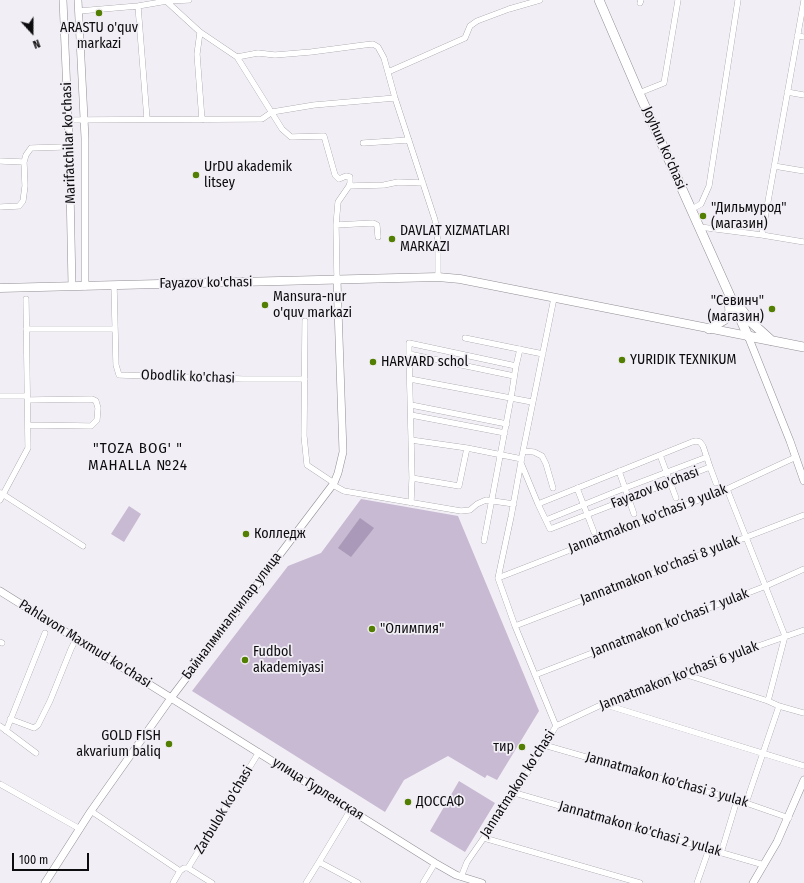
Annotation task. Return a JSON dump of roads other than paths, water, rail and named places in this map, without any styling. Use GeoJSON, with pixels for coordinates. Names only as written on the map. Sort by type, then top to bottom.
{"type":"FeatureCollection","features":[{"type":"Feature","properties":{"kind":"main road","name":"Joyhun ko'chasi"},"geometry":{"type":"LineString","coordinates":[[599,0],[729,295]]}},
{"type":"Feature","properties":{"kind":"main road","name":"Fayazov ko'chasi"},"geometry":{"type":"LineString","coordinates":[[0,288],[438,277],[460,279],[804,347]]}},
{"type":"Feature","properties":{"kind":"main road"},"geometry":{"type":"LineString","coordinates":[[709,329],[724,320],[730,312],[729,295]]}},
{"type":"Feature","properties":{"kind":"main road"},"geometry":{"type":"LineString","coordinates":[[729,295],[748,336]]}},
{"type":"Feature","properties":{"kind":"main road"},"geometry":{"type":"LineString","coordinates":[[729,295],[752,323],[772,341]]}},
{"type":"Feature","properties":{"kind":"street","name":"Marifatchilar ko'chasi"},"geometry":{"type":"LineString","coordinates":[[63,0],[68,120],[72,286]]}},
{"type":"Feature","properties":{"kind":"street","name":"Marifatchilar ko'chasi"},"geometry":{"type":"LineString","coordinates":[[78,0],[84,120],[85,286]]}},
{"type":"Feature","properties":{"kind":"street"},"geometry":{"type":"LineString","coordinates":[[79,11],[138,6],[166,1],[189,0]]}},
{"type":"Feature","properties":{"kind":"street"},"geometry":{"type":"LineString","coordinates":[[388,72],[465,38],[470,26],[477,21],[509,9],[540,0]]}},
{"type":"Feature","properties":{"kind":"street"},"geometry":{"type":"LineString","coordinates":[[639,93],[664,83],[678,0]]}},
{"type":"Feature","properties":{"kind":"street"},"geometry":{"type":"LineString","coordinates":[[692,209],[701,204],[709,186],[738,0]]}},
{"type":"Feature","properties":{"kind":"street"},"geometry":{"type":"LineString","coordinates":[[762,235],[804,0]]}},
{"type":"Feature","properties":{"kind":"street"},"geometry":{"type":"LineString","coordinates":[[166,1],[200,32],[236,58],[282,129],[291,137],[324,136],[335,176],[339,179],[346,176],[350,178],[349,186],[384,185],[398,182],[423,183]]}},
{"type":"Feature","properties":{"kind":"street"},"geometry":{"type":"LineString","coordinates":[[138,6],[147,120]]}},
{"type":"Feature","properties":{"kind":"street"},"geometry":{"type":"LineString","coordinates":[[200,32],[197,54],[202,120]]}},
{"type":"Feature","properties":{"kind":"street"},"geometry":{"type":"LineString","coordinates":[[797,36],[804,37]]}},
{"type":"Feature","properties":{"kind":"street"},"geometry":{"type":"LineString","coordinates":[[236,58],[258,53],[275,55],[373,44],[378,47],[384,58],[395,98],[435,220],[438,242],[438,277]]}},
{"type":"Feature","properties":{"kind":"street"},"geometry":{"type":"LineString","coordinates":[[787,92],[804,95]]}},
{"type":"Feature","properties":{"kind":"street"},"geometry":{"type":"LineString","coordinates":[[68,120],[262,119],[272,112],[339,102],[395,98]]}},
{"type":"Feature","properties":{"kind":"street"},"geometry":{"type":"LineString","coordinates":[[363,143],[409,140]]}},
{"type":"Feature","properties":{"kind":"street"},"geometry":{"type":"LineString","coordinates":[[0,207],[18,206],[23,201],[25,186],[24,162],[26,155],[31,148],[63,147]]}},
{"type":"Feature","properties":{"kind":"street"},"geometry":{"type":"LineString","coordinates":[[0,161],[24,162]]}},
{"type":"Feature","properties":{"kind":"street"},"geometry":{"type":"LineString","coordinates":[[774,166],[804,171]]}},
{"type":"Feature","properties":{"kind":"street","name":"Байналминалчилар улица"},"geometry":{"type":"LineString","coordinates":[[45,883],[91,811],[171,698],[333,484],[338,473],[343,452],[336,225],[338,202],[349,186]]}},
{"type":"Feature","properties":{"kind":"street"},"geometry":{"type":"LineString","coordinates":[[336,225],[377,224],[378,237]]}},
{"type":"Feature","properties":{"kind":"street"},"geometry":{"type":"LineString","coordinates":[[700,227],[804,242]]}},
{"type":"Feature","properties":{"kind":"street","name":"Obodlik ko'chasi"},"geometry":{"type":"LineString","coordinates":[[114,285],[114,329],[116,365],[119,375],[243,379],[305,379]]}},
{"type":"Feature","properties":{"kind":"street"},"geometry":{"type":"LineString","coordinates":[[498,578],[554,298]]}},
{"type":"Feature","properties":{"kind":"street"},"geometry":{"type":"LineString","coordinates":[[0,500],[2,493],[28,448],[26,299]]}},
{"type":"Feature","properties":{"kind":"street"},"geometry":{"type":"LineString","coordinates":[[305,321],[304,436],[307,465],[344,491],[461,511],[470,510],[477,504],[486,500],[514,504]]}},
{"type":"Feature","properties":{"kind":"street"},"geometry":{"type":"LineString","coordinates":[[26,328],[114,329]]}},
{"type":"Feature","properties":{"kind":"street"},"geometry":{"type":"LineString","coordinates":[[748,336],[804,481]]}},
{"type":"Feature","properties":{"kind":"street"},"geometry":{"type":"LineString","coordinates":[[465,338],[543,354]]}},
{"type":"Feature","properties":{"kind":"street"},"geometry":{"type":"LineString","coordinates":[[411,503],[412,478],[409,343],[516,366]]}},
{"type":"Feature","properties":{"kind":"street"},"geometry":{"type":"LineString","coordinates":[[484,541],[520,350]]}},
{"type":"Feature","properties":{"kind":"street"},"geometry":{"type":"LineString","coordinates":[[409,354],[514,376]]}},
{"type":"Feature","properties":{"kind":"street"},"geometry":{"type":"LineString","coordinates":[[410,379],[532,402]]}},
{"type":"Feature","properties":{"kind":"street"},"geometry":{"type":"LineString","coordinates":[[0,396],[92,399],[96,401],[98,408],[97,420],[91,426],[28,425]]}},
{"type":"Feature","properties":{"kind":"street"},"geometry":{"type":"LineString","coordinates":[[411,405],[507,424]]}},
{"type":"Feature","properties":{"kind":"street"},"geometry":{"type":"LineString","coordinates":[[411,415],[505,433]]}},
{"type":"Feature","properties":{"kind":"street"},"geometry":{"type":"LineString","coordinates":[[411,440],[501,454],[521,461],[546,520],[707,457]]}},
{"type":"Feature","properties":{"kind":"street","name":"Fayazov ko'chasi"},"geometry":{"type":"LineString","coordinates":[[538,504],[696,441],[700,442],[703,446],[710,467],[550,529],[546,520]]}},
{"type":"Feature","properties":{"kind":"street"},"geometry":{"type":"LineString","coordinates":[[412,478],[459,486],[467,448]]}},
{"type":"Feature","properties":{"kind":"street"},"geometry":{"type":"LineString","coordinates":[[523,451],[534,452],[542,456],[553,488]]}},
{"type":"Feature","properties":{"kind":"street"},"geometry":{"type":"LineString","coordinates":[[660,455],[676,498]]}},
{"type":"Feature","properties":{"kind":"street","name":"Jannatmakon ko'chasi 9 yulak"},"geometry":{"type":"LineString","coordinates":[[498,578],[727,489],[796,457]]}},
{"type":"Feature","properties":{"kind":"street"},"geometry":{"type":"LineString","coordinates":[[710,467],[716,484]]}},
{"type":"Feature","properties":{"kind":"street"},"geometry":{"type":"LineString","coordinates":[[619,471],[634,514]]}},
{"type":"Feature","properties":{"kind":"street"},"geometry":{"type":"LineString","coordinates":[[577,488],[594,532]]}},
{"type":"Feature","properties":{"kind":"street"},"geometry":{"type":"LineString","coordinates":[[727,489],[785,636],[768,701]]}},
{"type":"Feature","properties":{"kind":"street"},"geometry":{"type":"LineString","coordinates":[[2,493],[83,546]]}},
{"type":"Feature","properties":{"kind":"street","name":"Jannatmakon ko'chasi 8 yulak"},"geometry":{"type":"LineString","coordinates":[[515,626],[804,515]]}},
{"type":"Feature","properties":{"kind":"street","name":"Jannatmakon ko'chasi 7 yulak"},"geometry":{"type":"LineString","coordinates":[[535,675],[766,586],[804,569]]}},
{"type":"Feature","properties":{"kind":"street","name":"Jannatmakon ko'chasi"},"geometry":{"type":"LineString","coordinates":[[464,878],[467,862],[515,793],[556,726],[515,626],[498,578]]}},
{"type":"Feature","properties":{"kind":"street","name":"Pahlavon Maxmud ko'chasi"},"geometry":{"type":"LineString","coordinates":[[0,591],[76,639],[124,667],[171,698]]}},
{"type":"Feature","properties":{"kind":"street","name":"Jannatmakon ko'chasi 6 yulak"},"geometry":{"type":"LineString","coordinates":[[556,726],[603,704],[681,673],[804,630]]}},
{"type":"Feature","properties":{"kind":"street"},"geometry":{"type":"LineString","coordinates":[[6,731],[45,633]]}},
{"type":"Feature","properties":{"kind":"street"},"geometry":{"type":"LineString","coordinates":[[10,719],[34,728],[38,725],[52,695],[70,649],[76,639]]}},
{"type":"Feature","properties":{"kind":"street"},"geometry":{"type":"LineString","coordinates":[[681,673],[804,713]]}},
{"type":"Feature","properties":{"kind":"street","name":"улица Гурленская"},"geometry":{"type":"LineString","coordinates":[[171,698],[351,809],[435,863],[464,878],[482,883]]}},
{"type":"Feature","properties":{"kind":"street"},"geometry":{"type":"LineString","coordinates":[[603,704],[804,766]]}},
{"type":"Feature","properties":{"kind":"street"},"geometry":{"type":"LineString","coordinates":[[746,803],[779,706]]}},
{"type":"Feature","properties":{"kind":"street"},"geometry":{"type":"LineString","coordinates":[[0,726],[36,753]]}},
{"type":"Feature","properties":{"kind":"street","name":"Jannatmakon ko'chasi 3 yulak"},"geometry":{"type":"LineString","coordinates":[[544,745],[737,800],[789,818]]}},
{"type":"Feature","properties":{"kind":"street","name":"Zarbulok ko'chasi"},"geometry":{"type":"LineString","coordinates":[[188,868],[259,752]]}},
{"type":"Feature","properties":{"kind":"street"},"geometry":{"type":"LineString","coordinates":[[753,883],[789,818],[804,780]]}},
{"type":"Feature","properties":{"kind":"street"},"geometry":{"type":"LineString","coordinates":[[0,784],[80,830]]}},
{"type":"Feature","properties":{"kind":"street","name":"Jannatmakon ko'chasi 2 yulak"},"geometry":{"type":"LineString","coordinates":[[515,793],[764,865]]}},
{"type":"Feature","properties":{"kind":"street"},"geometry":{"type":"LineString","coordinates":[[721,852],[737,800]]}},
{"type":"Feature","properties":{"kind":"street"},"geometry":{"type":"LineString","coordinates":[[306,883],[351,809]]}},
{"type":"Feature","properties":{"kind":"street"},"geometry":{"type":"LineString","coordinates":[[91,811],[180,871],[173,883]]}},
{"type":"Feature","properties":{"kind":"street"},"geometry":{"type":"LineString","coordinates":[[484,838],[640,883]]}},
{"type":"Feature","properties":{"kind":"street"},"geometry":{"type":"LineString","coordinates":[[697,883],[709,849]]}},
{"type":"Feature","properties":{"kind":"street"},"geometry":{"type":"LineString","coordinates":[[319,862],[358,883]]}},
{"type":"Feature","properties":{"kind":"street"},"geometry":{"type":"LineString","coordinates":[[423,883],[435,863]]}},
{"type":"Feature","properties":{"kind":"street","name":"Zarbulok ko'chasi"},"geometry":{"type":"LineString","coordinates":[[180,871],[184,868],[188,868],[212,883]]}},
{"type":"Feature","properties":{"kind":"place","name":"ARASTU o'quv markazi"},"geometry":{"type":"Point","coordinates":[99,13]}},
{"type":"Feature","properties":{"kind":"place","name":"UrDU akademik litsey"},"geometry":{"type":"Point","coordinates":[196,175]}},
{"type":"Feature","properties":{"kind":"place","name":"\"Дильмурод\" (магазин)"},"geometry":{"type":"Point","coordinates":[703,216]}},
{"type":"Feature","properties":{"kind":"place","name":"DAVLAT XIZMATLARI MARKAZI"},"geometry":{"type":"Point","coordinates":[392,239]}},
{"type":"Feature","properties":{"kind":"place","name":"Mansura-nur o'quv markazi"},"geometry":{"type":"Point","coordinates":[265,305]}},
{"type":"Feature","properties":{"kind":"place","name":"\"Севинч\" (магазин)"},"geometry":{"type":"Point","coordinates":[772,309]}},
{"type":"Feature","properties":{"kind":"place","name":"YURIDIK TEXNIKUM"},"geometry":{"type":"Point","coordinates":[622,360]}},
{"type":"Feature","properties":{"kind":"place","name":"HARVARD schol"},"geometry":{"type":"Point","coordinates":[373,362]}},
{"type":"Feature","properties":{"kind":"place","name":"Колледж"},"geometry":{"type":"Point","coordinates":[246,534]}},
{"type":"Feature","properties":{"kind":"place","name":"\"Олимпия\""},"geometry":{"type":"Point","coordinates":[372,629]}},
{"type":"Feature","properties":{"kind":"place","name":"Fudbol akademiyasi"},"geometry":{"type":"Point","coordinates":[245,660]}},
{"type":"Feature","properties":{"kind":"place","name":"GOLD FISH akvarium baliq"},"geometry":{"type":"Point","coordinates":[169,744]}},
{"type":"Feature","properties":{"kind":"place","name":"тир"},"geometry":{"type":"Point","coordinates":[522,747]}},
{"type":"Feature","properties":{"kind":"place","name":"ДОССАФ"},"geometry":{"type":"Point","coordinates":[408,802]}},
{"type":"Feature","properties":{"kind":"district","name":"\"TOZA BOG' \" MAHALLA №24"},"geometry":{"type":"Point","coordinates":[138,458]}}]}
